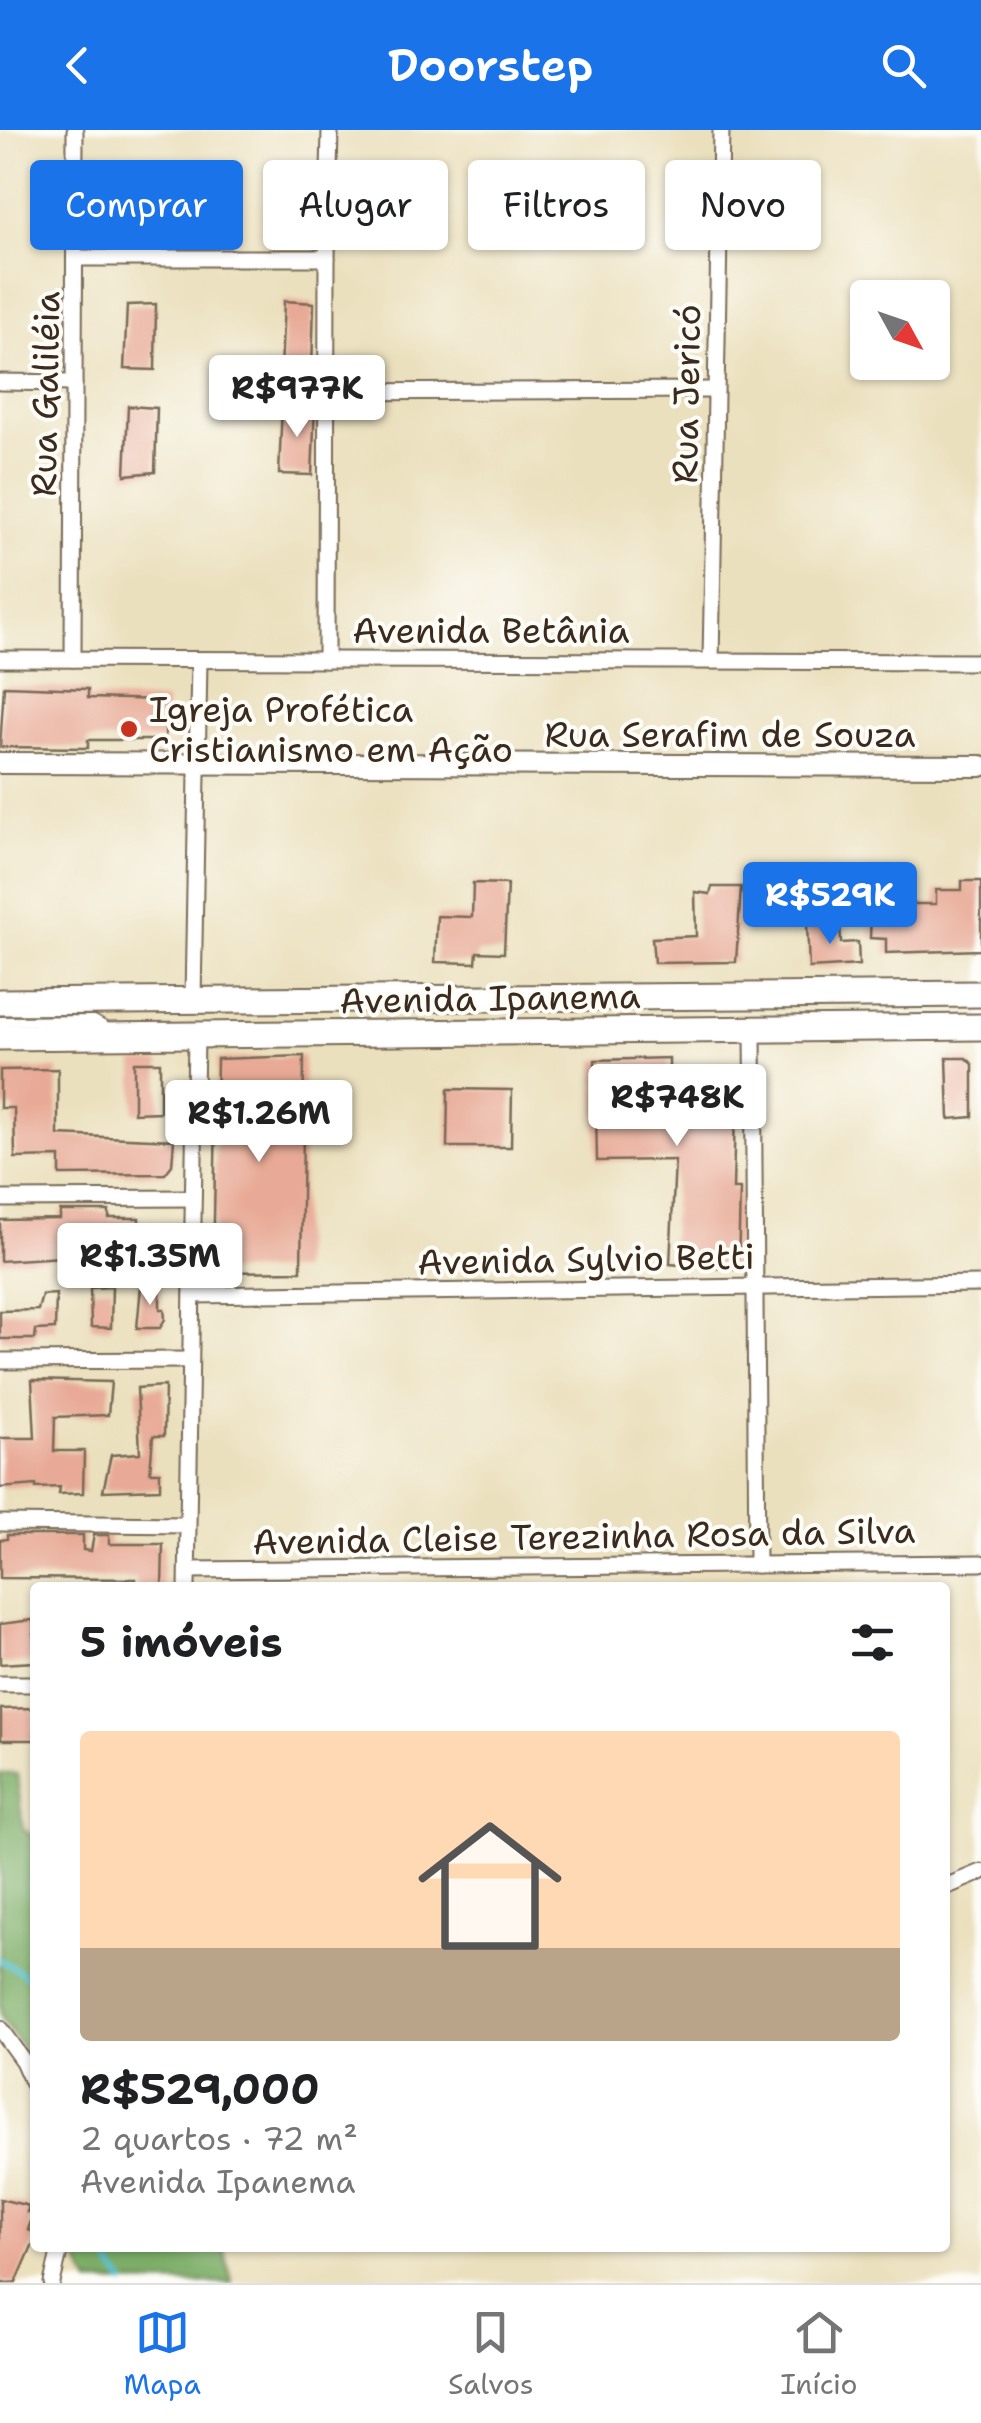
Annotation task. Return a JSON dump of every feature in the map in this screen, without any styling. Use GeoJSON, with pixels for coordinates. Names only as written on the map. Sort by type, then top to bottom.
{"type":"FeatureCollection","features":[{"type":"Feature","properties":{"kind":"main road","name":"Avenida Ipanema"},"geometry":{"type":"LineString","coordinates":[[0,1005],[981,994]]}},
{"type":"Feature","properties":{"kind":"main road","name":"Avenida Ipanema"},"geometry":{"type":"LineString","coordinates":[[0,1037],[981,1027]]}},
{"type":"Feature","properties":{"kind":"street","name":"Rua Galiléia"},"geometry":{"type":"LineString","coordinates":[[73,660],[77,258],[74,130]]}},
{"type":"Feature","properties":{"kind":"street"},"geometry":{"type":"LineString","coordinates":[[326,660],[330,130]]}},
{"type":"Feature","properties":{"kind":"street","name":"Rua Jericó"},"geometry":{"type":"LineString","coordinates":[[711,660],[722,130]]}},
{"type":"Feature","properties":{"kind":"street"},"geometry":{"type":"LineString","coordinates":[[77,258],[327,258]]}},
{"type":"Feature","properties":{"kind":"street"},"geometry":{"type":"LineString","coordinates":[[0,382],[74,383]]}},
{"type":"Feature","properties":{"kind":"street"},"geometry":{"type":"LineString","coordinates":[[326,392],[715,390]]}},
{"type":"Feature","properties":{"kind":"street","name":"Avenida Betânia"},"geometry":{"type":"LineString","coordinates":[[0,659],[981,662]]}},
{"type":"Feature","properties":{"kind":"street"},"geometry":{"type":"LineString","coordinates":[[194,1000],[198,660]]}},
{"type":"Feature","properties":{"kind":"street","name":"Rua Serafim de Souza"},"geometry":{"type":"LineString","coordinates":[[0,763],[981,766]]}},
{"type":"Feature","properties":{"kind":"street"},"geometry":{"type":"LineString","coordinates":[[754,1031],[757,1565]]}},
{"type":"Feature","properties":{"kind":"street"},"geometry":{"type":"LineString","coordinates":[[187,1579],[196,1036]]}},
{"type":"Feature","properties":{"kind":"street"},"geometry":{"type":"LineString","coordinates":[[0,1199],[193,1198]]}},
{"type":"Feature","properties":{"kind":"street","name":"Avenida Sylvio Betti"},"geometry":{"type":"LineString","coordinates":[[192,1295],[981,1284]]}},
{"type":"Feature","properties":{"kind":"street"},"geometry":{"type":"LineString","coordinates":[[0,1361],[190,1360]]}},
{"type":"Feature","properties":{"kind":"street"},"geometry":{"type":"LineString","coordinates":[[0,1523],[188,1524]]}},
{"type":"Feature","properties":{"kind":"street","name":"Avenida Cleise Terezinha Rosa da Silva"},"geometry":{"type":"LineString","coordinates":[[187,1579],[981,1562]]}},
{"type":"Feature","properties":{"kind":"street"},"geometry":{"type":"LineString","coordinates":[[0,1684],[30,1684]]}},
{"type":"Feature","properties":{"kind":"street"},"geometry":{"type":"LineString","coordinates":[[950,1884],[981,1872]]}},
{"type":"Feature","properties":{"kind":"street"},"geometry":{"type":"LineString","coordinates":[[0,2029],[30,2077]]}},
{"type":"Feature","properties":{"kind":"street"},"geometry":{"type":"LineString","coordinates":[[52,2283],[59,2252]]}},
{"type":"Feature","properties":{"kind":"lane"},"geometry":{"type":"LineString","coordinates":[[0,1021],[94,1020],[122,1036]]}},
{"type":"Feature","properties":{"kind":"green space"},"geometry":{"type":"Polygon","coordinates":[[[0,1774],[17,1774],[23,1829],[30,1834],[30,2058],[0,2017],[0,1774]]]}},
{"type":"Feature","properties":{"kind":"green space"},"geometry":{"type":"Polygon","coordinates":[[[74,2252],[225,2252],[232,2283],[90,2283],[74,2252]]]}},
{"type":"Feature","properties":{"kind":"building"},"geometry":{"type":"Polygon","coordinates":[[[284,301],[314,303],[312,368],[281,370],[284,301]]]}},
{"type":"Feature","properties":{"kind":"building"},"geometry":{"type":"Polygon","coordinates":[[[156,304],[155,370],[124,369],[127,305],[156,304]]]}},
{"type":"Feature","properties":{"kind":"building"},"geometry":{"type":"Polygon","coordinates":[[[282,405],[315,406],[312,475],[279,474],[282,405]]]}},
{"type":"Feature","properties":{"kind":"building"},"geometry":{"type":"Polygon","coordinates":[[[128,406],[157,408],[155,472],[125,475],[128,406]]]}},
{"type":"Feature","properties":{"kind":"building"},"geometry":{"type":"Polygon","coordinates":[[[4,686],[88,689],[88,698],[166,700],[165,740],[88,740],[88,748],[0,747],[4,686]]]}},
{"type":"Feature","properties":{"kind":"building"},"geometry":{"type":"Polygon","coordinates":[[[873,871],[911,872],[910,904],[936,904],[936,890],[962,890],[962,881],[981,881],[981,950],[886,953],[886,939],[870,938],[873,871]]]}},
{"type":"Feature","properties":{"kind":"building"},"geometry":{"type":"Polygon","coordinates":[[[473,883],[507,884],[504,953],[477,952],[476,963],[435,962],[437,916],[472,917],[473,883]]]}},
{"type":"Feature","properties":{"kind":"building"},"geometry":{"type":"Polygon","coordinates":[[[712,887],[741,887],[736,962],[654,963],[652,938],[696,936],[695,892],[710,894],[712,887]]]}},
{"type":"Feature","properties":{"kind":"building"},"geometry":{"type":"Polygon","coordinates":[[[840,922],[841,943],[858,942],[859,965],[809,968],[807,924],[840,922]]]}},
{"type":"Feature","properties":{"kind":"building"},"geometry":{"type":"Polygon","coordinates":[[[304,1056],[301,1271],[213,1272],[217,1059],[304,1056]]]}},
{"type":"Feature","properties":{"kind":"building"},"geometry":{"type":"Polygon","coordinates":[[[669,1058],[669,1077],[736,1074],[733,1189],[740,1189],[738,1270],[670,1264],[675,1160],[597,1161],[595,1060],[669,1058]]]}},
{"type":"Feature","properties":{"kind":"building"},"geometry":{"type":"Polygon","coordinates":[[[947,1058],[966,1058],[973,1064],[973,1117],[949,1119],[947,1058]]]}},
{"type":"Feature","properties":{"kind":"building"},"geometry":{"type":"Polygon","coordinates":[[[134,1062],[160,1062],[160,1112],[134,1113],[134,1062]]]}},
{"type":"Feature","properties":{"kind":"building"},"geometry":{"type":"Polygon","coordinates":[[[58,1069],[58,1135],[174,1140],[172,1165],[165,1174],[60,1175],[60,1157],[15,1158],[14,1108],[0,1108],[0,1070],[58,1069]]]}},
{"type":"Feature","properties":{"kind":"building"},"geometry":{"type":"Polygon","coordinates":[[[448,1089],[512,1090],[511,1147],[447,1147],[448,1089]]]}},
{"type":"Feature","properties":{"kind":"building"},"geometry":{"type":"Polygon","coordinates":[[[60,1211],[109,1211],[109,1218],[139,1218],[139,1272],[114,1272],[114,1257],[88,1258],[88,1269],[62,1272],[62,1257],[0,1261],[0,1220],[60,1219],[60,1211]]]}},
{"type":"Feature","properties":{"kind":"building"},"geometry":{"type":"Polygon","coordinates":[[[160,1285],[160,1309],[164,1309],[165,1319],[160,1328],[137,1328],[141,1286],[160,1285]]]}},
{"type":"Feature","properties":{"kind":"building"},"geometry":{"type":"Polygon","coordinates":[[[112,1287],[111,1328],[91,1327],[90,1288],[112,1287]]]}},
{"type":"Feature","properties":{"kind":"building"},"geometry":{"type":"Polygon","coordinates":[[[56,1294],[55,1329],[36,1330],[35,1339],[0,1339],[0,1311],[38,1310],[42,1295],[56,1294]]]}},
{"type":"Feature","properties":{"kind":"building"},"geometry":{"type":"Polygon","coordinates":[[[32,1380],[111,1382],[108,1415],[55,1417],[54,1451],[84,1451],[83,1493],[59,1494],[60,1487],[36,1485],[0,1488],[0,1438],[35,1438],[32,1380]]]}},
{"type":"Feature","properties":{"kind":"building"},"geometry":{"type":"Polygon","coordinates":[[[165,1386],[164,1436],[153,1436],[150,1472],[160,1472],[160,1489],[103,1491],[111,1455],[140,1453],[137,1388],[165,1386]]]}},
{"type":"Feature","properties":{"kind":"building"},"geometry":{"type":"Polygon","coordinates":[[[7,1535],[83,1535],[83,1550],[91,1551],[94,1535],[109,1535],[109,1544],[163,1544],[162,1582],[0,1578],[0,1540],[7,1539],[7,1535]]]}},
{"type":"Feature","properties":{"kind":"building"},"geometry":{"type":"Polygon","coordinates":[[[30,1620],[30,1662],[0,1664],[0,1624],[30,1620]]]}},
{"type":"Feature","properties":{"kind":"building"},"geometry":{"type":"Polygon","coordinates":[[[30,1708],[30,1740],[1,1740],[1,1709],[30,1708]]]}},
{"type":"Feature","properties":{"kind":"building"},"geometry":{"type":"Polygon","coordinates":[[[0,2199],[29,2206],[30,2251],[16,2283],[0,2283],[0,2199]]]}},
{"type":"Feature","properties":{"kind":"waterway"},"geometry":{"type":"LineString","coordinates":[[0,1960],[30,1978]]}},
{"type":"Feature","properties":{"kind":"waterway"},"geometry":{"type":"LineString","coordinates":[[111,2252],[111,2267],[125,2283]]}},
{"type":"Feature","properties":{"kind":"place","name":"Igreja Profética Cristianismo em Ação"},"geometry":{"type":"Point","coordinates":[129,729]}}]}
